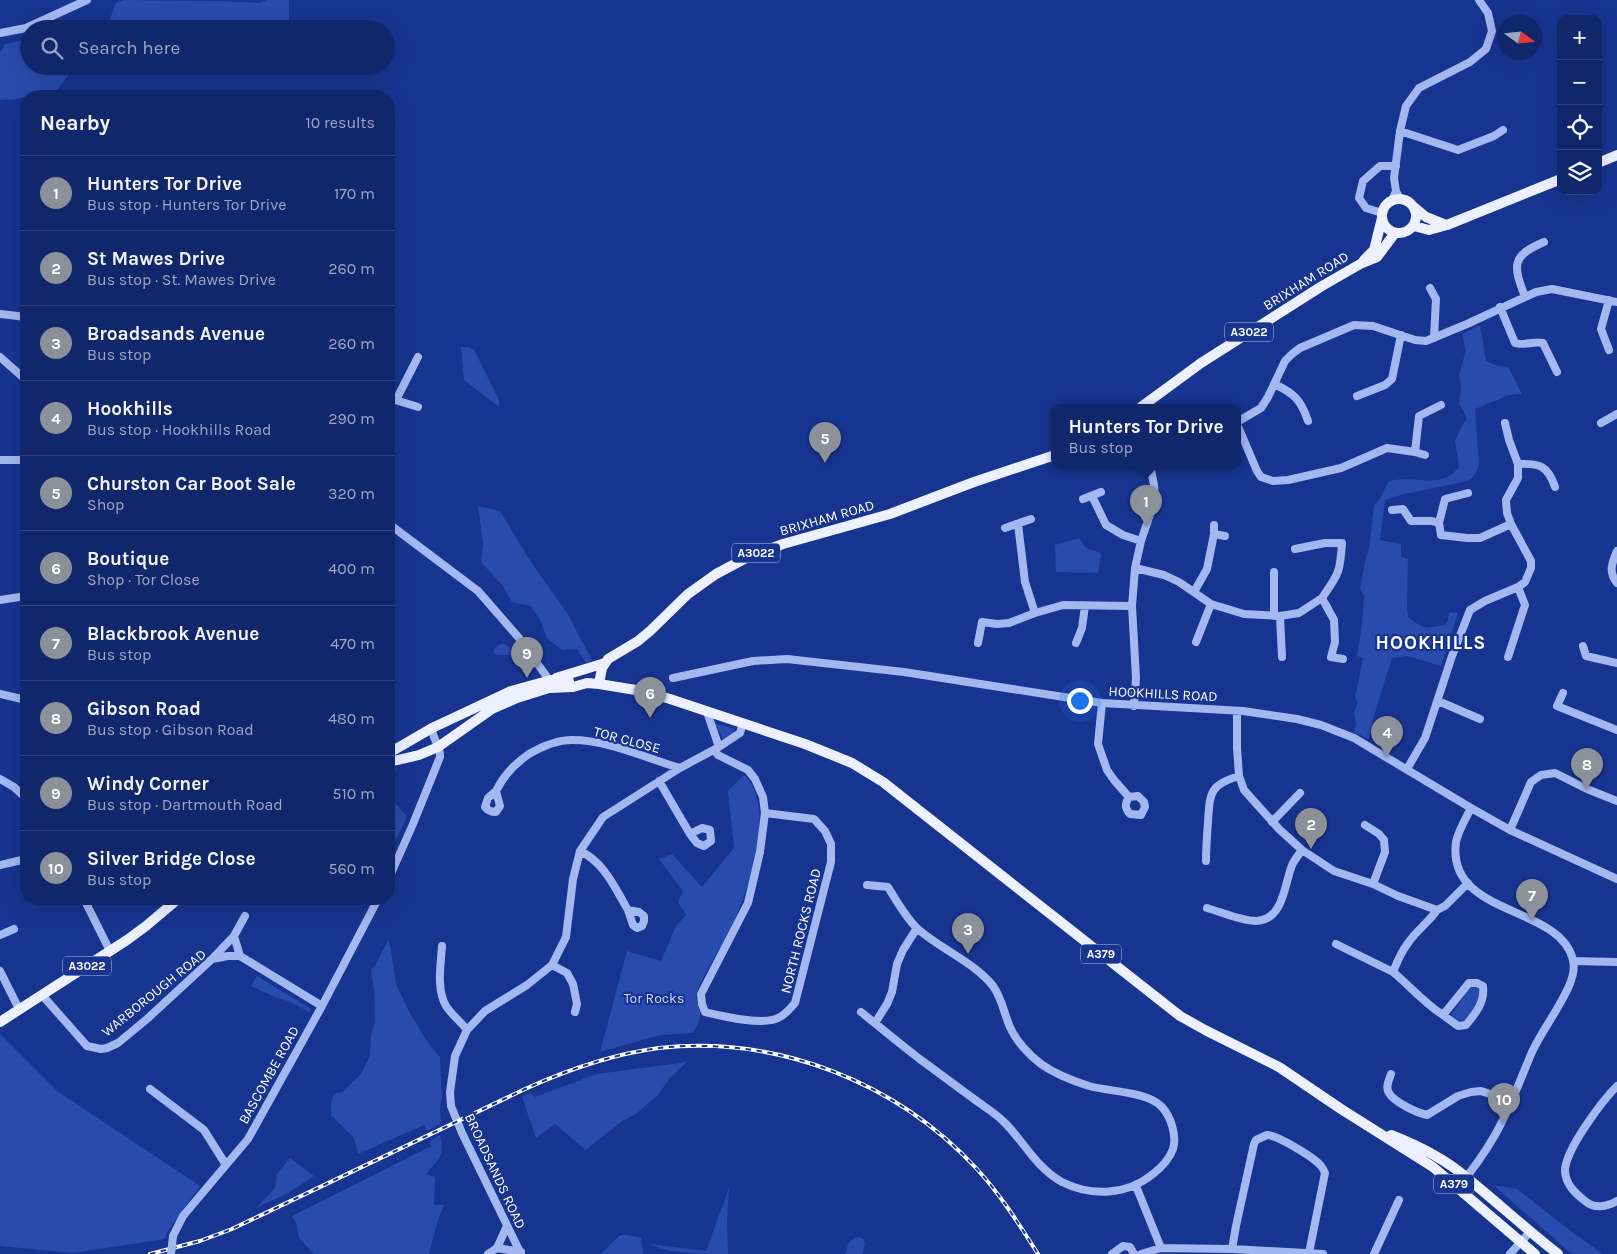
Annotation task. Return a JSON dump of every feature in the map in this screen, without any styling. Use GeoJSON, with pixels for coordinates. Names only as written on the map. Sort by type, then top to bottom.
{"type":"FeatureCollection","features":[{"type":"Feature","properties":{"kind":"main road"},"geometry":{"type":"LineString","coordinates":[[1602,161],[1617,155]]}},
{"type":"Feature","properties":{"kind":"main road","name":"BRIXHAM ROAD"},"geometry":{"type":"LineString","coordinates":[[1145,404],[1201,363],[1362,263],[1377,257],[1395,234],[1406,232],[1414,226],[1429,230],[1447,225],[1557,181]]}},
{"type":"Feature","properties":{"kind":"main road"},"geometry":{"type":"LineString","coordinates":[[1396,197],[1408,201],[1426,217],[1447,225]]}},
{"type":"Feature","properties":{"kind":"main road","name":"BRIXHAM ROAD"},"geometry":{"type":"LineString","coordinates":[[1362,263],[1374,250],[1386,205],[1396,197]]}},
{"type":"Feature","properties":{"kind":"main road"},"geometry":{"type":"LineString","coordinates":[[1414,207],[1416,218],[1414,226]]}},
{"type":"Feature","properties":{"kind":"main road"},"geometry":{"type":"LineString","coordinates":[[1382,215],[1385,226],[1395,234]]}},
{"type":"Feature","properties":{"kind":"main road","name":"BRIXHAM ROAD"},"geometry":{"type":"LineString","coordinates":[[549,683],[605,663],[608,659],[638,641],[688,594],[716,574],[748,557],[783,544],[890,514],[1051,455]]}},
{"type":"Feature","properties":{"kind":"main road"},"geometry":{"type":"LineString","coordinates":[[549,683],[599,684],[600,675],[605,663]]}},
{"type":"Feature","properties":{"kind":"main road","name":"A3022"},"geometry":{"type":"LineString","coordinates":[[395,749],[432,728],[512,691],[549,683]]}},
{"type":"Feature","properties":{"kind":"main road","name":"A3022"},"geometry":{"type":"LineString","coordinates":[[395,761],[419,755],[438,747],[492,709],[549,683]]}},
{"type":"Feature","properties":{"kind":"main road","name":"A379"},"geometry":{"type":"LineString","coordinates":[[599,684],[642,691],[743,723],[852,763],[883,782],[1180,1016],[1279,1067],[1433,1167],[1535,1254]]}},
{"type":"Feature","properties":{"kind":"main road","name":"A3022"},"geometry":{"type":"LineString","coordinates":[[0,1022],[110,951],[146,926],[171,905]]}},
{"type":"Feature","properties":{"kind":"main road","name":"A379"},"geometry":{"type":"LineString","coordinates":[[1366,1125],[1404,1140],[1439,1158],[1467,1177],[1526,1229],[1558,1254]]}},
{"type":"Feature","properties":{"kind":"street"},"geometry":{"type":"LineString","coordinates":[[43,20],[87,0]]}},
{"type":"Feature","properties":{"kind":"street"},"geometry":{"type":"LineString","coordinates":[[1396,197],[1394,178],[1400,131],[1406,106],[1418,88],[1470,62],[1486,49],[1492,31],[1488,13],[1479,0]]}},
{"type":"Feature","properties":{"kind":"street"},"geometry":{"type":"LineString","coordinates":[[0,33],[20,29]]}},
{"type":"Feature","properties":{"kind":"street"},"geometry":{"type":"LineString","coordinates":[[1400,131],[1458,150],[1494,136],[1503,130]]}},
{"type":"Feature","properties":{"kind":"street"},"geometry":{"type":"LineString","coordinates":[[1382,215],[1366,208],[1359,198],[1363,182],[1380,166],[1396,166]]}},
{"type":"Feature","properties":{"kind":"street"},"geometry":{"type":"LineString","coordinates":[[1525,297],[1518,277],[1517,264],[1522,254],[1528,249],[1544,242]]}},
{"type":"Feature","properties":{"kind":"street"},"geometry":{"type":"LineString","coordinates":[[1430,288],[1436,299],[1434,338]]}},
{"type":"Feature","properties":{"kind":"street"},"geometry":{"type":"LineString","coordinates":[[1241,420],[1261,408],[1285,361],[1292,354],[1300,348],[1354,325],[1373,326],[1415,340],[1426,341],[1536,292],[1552,289],[1613,301],[1601,329],[1608,350]]}},
{"type":"Feature","properties":{"kind":"street"},"geometry":{"type":"LineString","coordinates":[[1500,307],[1515,342],[1521,345],[1537,342],[1543,343],[1557,372]]}},
{"type":"Feature","properties":{"kind":"street"},"geometry":{"type":"LineString","coordinates":[[0,314],[20,316]]}},
{"type":"Feature","properties":{"kind":"street"},"geometry":{"type":"LineString","coordinates":[[1357,396],[1385,385],[1392,379],[1401,336]]}},
{"type":"Feature","properties":{"kind":"street"},"geometry":{"type":"LineString","coordinates":[[0,357],[20,375]]}},
{"type":"Feature","properties":{"kind":"street"},"geometry":{"type":"LineString","coordinates":[[395,396],[418,357]]}},
{"type":"Feature","properties":{"kind":"street"},"geometry":{"type":"LineString","coordinates":[[1274,384],[1288,390],[1296,397],[1302,405],[1308,422]]}},
{"type":"Feature","properties":{"kind":"street"},"geometry":{"type":"LineString","coordinates":[[395,400],[418,407]]}},
{"type":"Feature","properties":{"kind":"street"},"geometry":{"type":"LineString","coordinates":[[1415,452],[1419,416],[1441,405]]}},
{"type":"Feature","properties":{"kind":"street"},"geometry":{"type":"LineString","coordinates":[[1601,423],[1617,414]]}},
{"type":"Feature","properties":{"kind":"street"},"geometry":{"type":"LineString","coordinates":[[1407,769],[1424,738],[1470,610],[1485,601],[1518,587],[1525,582],[1531,568],[1531,561],[1511,524],[1508,513],[1506,500],[1518,478],[1518,464],[1505,423]]}},
{"type":"Feature","properties":{"kind":"street"},"geometry":{"type":"LineString","coordinates":[[1241,433],[1257,471],[1261,477],[1273,481],[1288,480],[1341,468],[1388,448],[1425,455]]}},
{"type":"Feature","properties":{"kind":"street"},"geometry":{"type":"LineString","coordinates":[[0,460],[20,460]]}},
{"type":"Feature","properties":{"kind":"street"},"geometry":{"type":"LineString","coordinates":[[1518,464],[1534,464],[1544,468],[1555,487]]}},
{"type":"Feature","properties":{"kind":"street"},"geometry":{"type":"LineString","coordinates":[[1134,706],[1136,678],[1132,606],[1134,568],[1154,500],[1152,469]]}},
{"type":"Feature","properties":{"kind":"street"},"geometry":{"type":"LineString","coordinates":[[1084,499],[1101,492]]}},
{"type":"Feature","properties":{"kind":"street"},"geometry":{"type":"LineString","coordinates":[[1468,493],[1445,499],[1439,523],[1441,534],[1480,538],[1511,524]]}},
{"type":"Feature","properties":{"kind":"street"},"geometry":{"type":"LineString","coordinates":[[1092,496],[1106,524],[1122,534],[1141,541]]}},
{"type":"Feature","properties":{"kind":"street"},"geometry":{"type":"LineString","coordinates":[[1392,510],[1403,509],[1411,521],[1439,523]]}},
{"type":"Feature","properties":{"kind":"street"},"geometry":{"type":"LineString","coordinates":[[1005,528],[1031,519]]}},
{"type":"Feature","properties":{"kind":"street"},"geometry":{"type":"LineString","coordinates":[[1018,524],[1025,582],[1035,613]]}},
{"type":"Feature","properties":{"kind":"street"},"geometry":{"type":"LineString","coordinates":[[1194,592],[1207,569],[1214,525]]}},
{"type":"Feature","properties":{"kind":"street"},"geometry":{"type":"LineString","coordinates":[[395,529],[478,591],[519,638],[547,677],[549,683]]}},
{"type":"Feature","properties":{"kind":"street"},"geometry":{"type":"LineString","coordinates":[[1214,534],[1225,536]]}},
{"type":"Feature","properties":{"kind":"street"},"geometry":{"type":"LineString","coordinates":[[1134,568],[1164,575],[1211,604],[1244,614],[1277,616],[1299,613],[1322,598],[1339,572],[1342,543],[1325,543],[1295,549]]}},
{"type":"Feature","properties":{"kind":"street"},"geometry":{"type":"LineString","coordinates":[[1617,551],[1611,569],[1613,578],[1617,583]]}},
{"type":"Feature","properties":{"kind":"street"},"geometry":{"type":"LineString","coordinates":[[1274,572],[1282,657]]}},
{"type":"Feature","properties":{"kind":"street"},"geometry":{"type":"LineString","coordinates":[[1508,657],[1525,605],[1518,587]]}},
{"type":"Feature","properties":{"kind":"street"},"geometry":{"type":"LineString","coordinates":[[0,600],[20,597]]}},
{"type":"Feature","properties":{"kind":"street"},"geometry":{"type":"LineString","coordinates":[[1322,598],[1334,620],[1335,642],[1331,656],[1343,659]]}},
{"type":"Feature","properties":{"kind":"street"},"geometry":{"type":"LineString","coordinates":[[1196,642],[1211,604]]}},
{"type":"Feature","properties":{"kind":"street"},"geometry":{"type":"LineString","coordinates":[[978,643],[982,618],[997,624],[1009,623],[1063,605],[1132,606]]}},
{"type":"Feature","properties":{"kind":"street"},"geometry":{"type":"LineString","coordinates":[[1076,643],[1082,628],[1085,606]]}},
{"type":"Feature","properties":{"kind":"street"},"geometry":{"type":"LineString","coordinates":[[1583,646],[1584,660],[1617,663]]}},
{"type":"Feature","properties":{"kind":"street","name":"HOOKHILLS ROAD"},"geometry":{"type":"LineString","coordinates":[[673,678],[753,662],[788,660],[904,672],[1102,703],[1237,711],[1297,719],[1354,738],[1510,830],[1617,879]]}},
{"type":"Feature","properties":{"kind":"street"},"geometry":{"type":"LineString","coordinates":[[1563,693],[1555,709],[1617,730]]}},
{"type":"Feature","properties":{"kind":"street"},"geometry":{"type":"LineString","coordinates":[[0,694],[20,699]]}},
{"type":"Feature","properties":{"kind":"street"},"geometry":{"type":"LineString","coordinates":[[1438,701],[1480,718]]}},
{"type":"Feature","properties":{"kind":"street"},"geometry":{"type":"LineString","coordinates":[[1102,703],[1098,744],[1107,770],[1129,797]]}},
{"type":"Feature","properties":{"kind":"street"},"geometry":{"type":"LineString","coordinates":[[1237,711],[1239,776],[1244,790],[1272,822],[1302,850],[1334,871],[1373,884],[1398,896],[1437,910]]}},
{"type":"Feature","properties":{"kind":"street"},"geometry":{"type":"LineString","coordinates":[[707,712],[717,748]]}},
{"type":"Feature","properties":{"kind":"street","name":"BROADSANDS ROAD"},"geometry":{"type":"LineString","coordinates":[[521,1253],[462,1133],[451,1106],[450,1084],[455,1056],[467,1030],[485,1011],[527,985],[552,964],[566,937],[573,879],[580,851],[603,816],[740,733],[743,723]]}},
{"type":"Feature","properties":{"kind":"street"},"geometry":{"type":"LineString","coordinates":[[395,865],[440,756],[440,751],[432,734],[432,728]]}},
{"type":"Feature","properties":{"kind":"street","name":"TOR CLOSE"},"geometry":{"type":"LineString","coordinates":[[496,791],[503,777],[523,758],[539,748],[571,740],[601,743],[680,768]]}},
{"type":"Feature","properties":{"kind":"street","name":"NORTH ROCKS ROAD"},"geometry":{"type":"LineString","coordinates":[[717,748],[718,755],[748,770],[756,779],[763,797],[765,813],[760,852],[748,903],[701,994],[705,1012],[735,1019],[776,1020],[796,1003],[831,862],[831,844],[825,831],[814,819],[765,813]]}},
{"type":"Feature","properties":{"kind":"street"},"geometry":{"type":"LineString","coordinates":[[1510,830],[1531,782],[1541,775],[1555,773],[1617,801]]}},
{"type":"Feature","properties":{"kind":"street"},"geometry":{"type":"LineString","coordinates":[[1206,861],[1208,799],[1218,784],[1239,776]]}},
{"type":"Feature","properties":{"kind":"street"},"geometry":{"type":"LineString","coordinates":[[0,779],[20,792]]}},
{"type":"Feature","properties":{"kind":"street"},"geometry":{"type":"LineString","coordinates":[[659,782],[690,834]]}},
{"type":"Feature","properties":{"kind":"street"},"geometry":{"type":"LineString","coordinates":[[1272,822],[1300,793]]}},
{"type":"Feature","properties":{"kind":"street"},"geometry":{"type":"LineString","coordinates":[[1458,1187],[1481,1158],[1495,1135],[1532,1052],[1570,985],[1573,972],[1573,961],[1567,946],[1548,929],[1536,921],[1495,904],[1478,893],[1463,877],[1458,862],[1456,841],[1471,808]]}},
{"type":"Feature","properties":{"kind":"street"},"geometry":{"type":"LineString","coordinates":[[1365,825],[1379,834],[1384,840],[1385,852],[1373,884]]}},
{"type":"Feature","properties":{"kind":"street"},"geometry":{"type":"LineString","coordinates":[[1207,908],[1257,921],[1268,917],[1280,906],[1294,862],[1302,850]]}},
{"type":"Feature","properties":{"kind":"street"},"geometry":{"type":"LineString","coordinates":[[580,851],[590,856],[607,874],[628,910]]}},
{"type":"Feature","properties":{"kind":"street"},"geometry":{"type":"LineString","coordinates":[[0,865],[20,860]]}},
{"type":"Feature","properties":{"kind":"street"},"geometry":{"type":"LineString","coordinates":[[1393,972],[1408,942],[1430,920],[1437,910],[1445,906],[1468,883]]}},
{"type":"Feature","properties":{"kind":"street"},"geometry":{"type":"LineString","coordinates":[[861,1012],[921,1060],[1003,1121],[1038,1162],[1060,1181],[1086,1191],[1119,1190],[1136,1186],[1162,1167],[1173,1148],[1175,1138],[1173,1128],[1163,1108],[1156,1102],[1143,1096],[1090,1086],[1067,1078],[1041,1064],[1016,1038],[994,988],[984,976],[917,928],[888,887],[867,885]]}},
{"type":"Feature","properties":{"kind":"street"},"geometry":{"type":"LineString","coordinates":[[87,905],[110,951]]}},
{"type":"Feature","properties":{"kind":"street","name":"BASCOMBE ROAD"},"geometry":{"type":"LineString","coordinates":[[171,1254],[173,1236],[183,1216],[248,1139],[322,1006],[375,905]]}},
{"type":"Feature","properties":{"kind":"street"},"geometry":{"type":"LineString","coordinates":[[212,959],[234,936],[245,916]]}},
{"type":"Feature","properties":{"kind":"street"},"geometry":{"type":"LineString","coordinates":[[875,1023],[892,992],[897,964],[903,950],[917,928]]}},
{"type":"Feature","properties":{"kind":"street"},"geometry":{"type":"LineString","coordinates":[[0,935],[14,929]]}},
{"type":"Feature","properties":{"kind":"street"},"geometry":{"type":"LineString","coordinates":[[234,936],[240,956],[322,1006]]}},
{"type":"Feature","properties":{"kind":"street"},"geometry":{"type":"LineString","coordinates":[[1336,944],[1393,972],[1419,994],[1429,1006],[1442,1015],[1458,1026],[1466,1026],[1472,1018],[1484,996],[1483,986],[1477,983],[1468,983],[1442,1015]]}},
{"type":"Feature","properties":{"kind":"street"},"geometry":{"type":"LineString","coordinates":[[442,946],[440,976],[442,992],[446,1005],[467,1030]]}},
{"type":"Feature","properties":{"kind":"street","name":"WARBOROUGH ROAD"},"geometry":{"type":"LineString","coordinates":[[42,994],[87,1046],[101,1049],[107,1048],[118,1043],[147,1019],[212,959],[240,956]]}},
{"type":"Feature","properties":{"kind":"street"},"geometry":{"type":"LineString","coordinates":[[1573,961],[1617,962]]}},
{"type":"Feature","properties":{"kind":"street"},"geometry":{"type":"LineString","coordinates":[[552,964],[567,973],[573,984],[577,1004],[575,1012]]}},
{"type":"Feature","properties":{"kind":"street"},"geometry":{"type":"LineString","coordinates":[[0,971],[19,1009]]}},
{"type":"Feature","properties":{"kind":"street"},"geometry":{"type":"LineString","coordinates":[[1391,1074],[1387,1087],[1389,1093],[1410,1109],[1421,1114],[1427,1115],[1458,1096],[1481,1091],[1511,1101]]}},
{"type":"Feature","properties":{"kind":"street"},"geometry":{"type":"LineString","coordinates":[[1616,1205],[1601,1206],[1588,1204],[1571,1189],[1565,1170],[1576,1142],[1608,1095],[1617,1086]]}},
{"type":"Feature","properties":{"kind":"street"},"geometry":{"type":"LineString","coordinates":[[150,1089],[204,1130],[226,1165]]}},
{"type":"Feature","properties":{"kind":"street"},"geometry":{"type":"LineString","coordinates":[[1232,1249],[1254,1144],[1256,1140],[1267,1134],[1278,1138],[1316,1161],[1322,1166],[1325,1173],[1309,1253]]}},
{"type":"Feature","properties":{"kind":"street"},"geometry":{"type":"LineString","coordinates":[[1136,1186],[1161,1248]]}},
{"type":"Feature","properties":{"kind":"street"},"geometry":{"type":"LineString","coordinates":[[1374,1254],[1399,1200]]}},
{"type":"Feature","properties":{"kind":"street"},"geometry":{"type":"LineString","coordinates":[[488,1254],[497,1248],[507,1226]]}},
{"type":"Feature","properties":{"kind":"street"},"geometry":{"type":"LineString","coordinates":[[1510,1254],[1521,1242],[1526,1229]]}},
{"type":"Feature","properties":{"kind":"street"},"geometry":{"type":"LineString","coordinates":[[1112,1254],[1123,1246],[1130,1247],[1134,1254]]}},
{"type":"Feature","properties":{"kind":"street"},"geometry":{"type":"LineString","coordinates":[[497,1248],[521,1253]]}},
{"type":"Feature","properties":{"kind":"street"},"geometry":{"type":"LineString","coordinates":[[1140,1254],[1161,1248],[1232,1249],[1323,1254]]}},
{"type":"Feature","properties":{"kind":"green space"},"geometry":{"type":"Polygon","coordinates":[[[124,0],[259,3],[267,0],[287,0],[289,1],[289,20],[109,20],[116,3],[124,0]]]}},
{"type":"Feature","properties":{"kind":"green space"},"geometry":{"type":"Polygon","coordinates":[[[20,41],[20,75],[68,75],[57,90],[20,90],[20,98],[0,100],[0,53],[5,44],[20,41]]]}},
{"type":"Feature","properties":{"kind":"green space"},"geometry":{"type":"Polygon","coordinates":[[[1480,325],[1486,361],[1498,366],[1508,367],[1522,394],[1509,395],[1475,409],[1479,465],[1474,476],[1468,481],[1404,494],[1385,500],[1380,540],[1401,544],[1401,557],[1408,559],[1408,617],[1426,628],[1445,625],[1449,612],[1458,613],[1441,666],[1407,656],[1392,658],[1376,708],[1369,739],[1354,732],[1356,725],[1354,712],[1358,702],[1355,698],[1363,658],[1357,656],[1364,595],[1360,589],[1369,550],[1374,505],[1380,499],[1388,482],[1407,479],[1443,479],[1459,467],[1455,441],[1467,418],[1459,403],[1461,386],[1459,375],[1466,350],[1462,334],[1480,325]]]}},
{"type":"Feature","properties":{"kind":"green space"},"geometry":{"type":"Polygon","coordinates":[[[461,347],[469,347],[474,350],[500,402],[499,407],[464,380],[461,347]]]}},
{"type":"Feature","properties":{"kind":"green space"},"geometry":{"type":"Polygon","coordinates":[[[478,506],[500,511],[529,559],[567,613],[592,660],[586,663],[577,649],[562,650],[547,638],[540,620],[531,606],[511,601],[503,586],[481,562],[483,543],[478,506]]]}},
{"type":"Feature","properties":{"kind":"green space"},"geometry":{"type":"Polygon","coordinates":[[[1079,538],[1086,548],[1101,553],[1098,573],[1056,572],[1055,545],[1079,538]]]}},
{"type":"Feature","properties":{"kind":"green space"},"geometry":{"type":"Polygon","coordinates":[[[503,643],[508,646],[513,655],[496,655],[493,652],[497,646],[503,643]]]}},
{"type":"Feature","properties":{"kind":"green space"},"geometry":{"type":"Polygon","coordinates":[[[715,723],[734,729],[734,733],[723,739],[715,723]]]}},
{"type":"Feature","properties":{"kind":"green space","name":"Tor Rocks"},"geometry":{"type":"Polygon","coordinates":[[[744,775],[754,789],[759,807],[757,850],[752,872],[738,912],[697,990],[700,1015],[697,1026],[693,1033],[660,1035],[600,1052],[627,951],[661,961],[676,926],[686,915],[678,902],[683,891],[659,859],[672,854],[702,887],[734,848],[728,791],[744,775]]]}},
{"type":"Feature","properties":{"kind":"green space"},"geometry":{"type":"Polygon","coordinates":[[[395,802],[407,817],[397,838],[395,836],[395,802]]]}},
{"type":"Feature","properties":{"kind":"green space"},"geometry":{"type":"Polygon","coordinates":[[[388,940],[396,984],[411,1015],[428,1043],[440,1057],[441,1123],[427,1131],[424,1125],[358,1154],[354,1138],[331,1115],[331,1102],[334,1094],[342,1092],[361,1074],[370,1055],[371,1035],[375,1022],[371,969],[375,966],[388,940]]]}},
{"type":"Feature","properties":{"kind":"green space"},"geometry":{"type":"Polygon","coordinates":[[[257,976],[311,1009],[309,1012],[291,1002],[251,986],[257,976]]]}},
{"type":"Feature","properties":{"kind":"green space"},"geometry":{"type":"Polygon","coordinates":[[[1471,986],[1477,987],[1480,990],[1476,1006],[1466,1019],[1456,1021],[1453,1019],[1452,1014],[1471,986]]]}},
{"type":"Feature","properties":{"kind":"green space"},"geometry":{"type":"Polygon","coordinates":[[[0,1034],[57,1091],[200,1186],[167,1232],[165,1239],[73,1253],[0,1246],[0,1034]]]}},
{"type":"Feature","properties":{"kind":"green space"},"geometry":{"type":"Polygon","coordinates":[[[687,1062],[670,1078],[657,1096],[636,1114],[622,1121],[586,1150],[555,1124],[536,1138],[522,1097],[530,1093],[535,1097],[597,1074],[687,1062]]]}},
{"type":"Feature","properties":{"kind":"green space"},"geometry":{"type":"Polygon","coordinates":[[[440,1135],[442,1147],[440,1156],[426,1174],[435,1177],[434,1205],[444,1205],[429,1254],[314,1254],[299,1238],[297,1225],[292,1216],[431,1146],[430,1141],[440,1135]]]}},
{"type":"Feature","properties":{"kind":"green space"},"geometry":{"type":"Polygon","coordinates":[[[290,1158],[314,1176],[288,1193],[256,1208],[275,1188],[277,1174],[290,1158]]]}},
{"type":"Feature","properties":{"kind":"green space"},"geometry":{"type":"Polygon","coordinates":[[[1493,1185],[1517,1189],[1603,1254],[1572,1254],[1493,1185]]]}},
{"type":"Feature","properties":{"kind":"green space"},"geometry":{"type":"Polygon","coordinates":[[[729,1188],[728,1254],[676,1252],[650,1244],[706,1251],[729,1188]]]}},
{"type":"Feature","properties":{"kind":"green space"},"geometry":{"type":"Polygon","coordinates":[[[620,1235],[641,1238],[643,1254],[601,1254],[620,1235]]]}},
{"type":"Feature","properties":{"kind":"green space"},"geometry":{"type":"Polygon","coordinates":[[[856,1237],[864,1240],[865,1245],[862,1254],[845,1254],[849,1242],[856,1237]]]}},
{"type":"Feature","properties":{"kind":"railway"},"geometry":{"type":"LineString","coordinates":[[150,1254],[200,1241],[232,1229],[557,1075],[625,1054],[659,1048],[703,1046],[747,1049],[790,1058],[832,1071],[872,1089],[909,1111],[944,1138],[976,1168],[1001,1199],[1038,1254]]}},
{"type":"Feature","properties":{"kind":"place","name":"Churston Car Boot Sale"},"geometry":{"type":"Point","coordinates":[825,463]}},
{"type":"Feature","properties":{"kind":"place","name":"Hunters Tor Drive"},"geometry":{"type":"Point","coordinates":[1146,526]}},
{"type":"Feature","properties":{"kind":"place","name":"Windy Corner"},"geometry":{"type":"Point","coordinates":[527,678]}},
{"type":"Feature","properties":{"kind":"place","name":"Boutique"},"geometry":{"type":"Point","coordinates":[650,718]}},
{"type":"Feature","properties":{"kind":"place","name":"Hookhills"},"geometry":{"type":"Point","coordinates":[1387,757]}},
{"type":"Feature","properties":{"kind":"place","name":"Gibson Road"},"geometry":{"type":"Point","coordinates":[1587,789]}},
{"type":"Feature","properties":{"kind":"place","name":"St Mawes Drive"},"geometry":{"type":"Point","coordinates":[1311,849]}},
{"type":"Feature","properties":{"kind":"place","name":"Blackbrook Avenue"},"geometry":{"type":"Point","coordinates":[1532,920]}},
{"type":"Feature","properties":{"kind":"place","name":"Broadsands Avenue"},"geometry":{"type":"Point","coordinates":[968,954]}},
{"type":"Feature","properties":{"kind":"place","name":"Silver Bridge Close"},"geometry":{"type":"Point","coordinates":[1504,1124]}},
{"type":"Feature","properties":{"kind":"district","name":"HOOKHILLS"},"geometry":{"type":"Point","coordinates":[1431,643]}}]}
